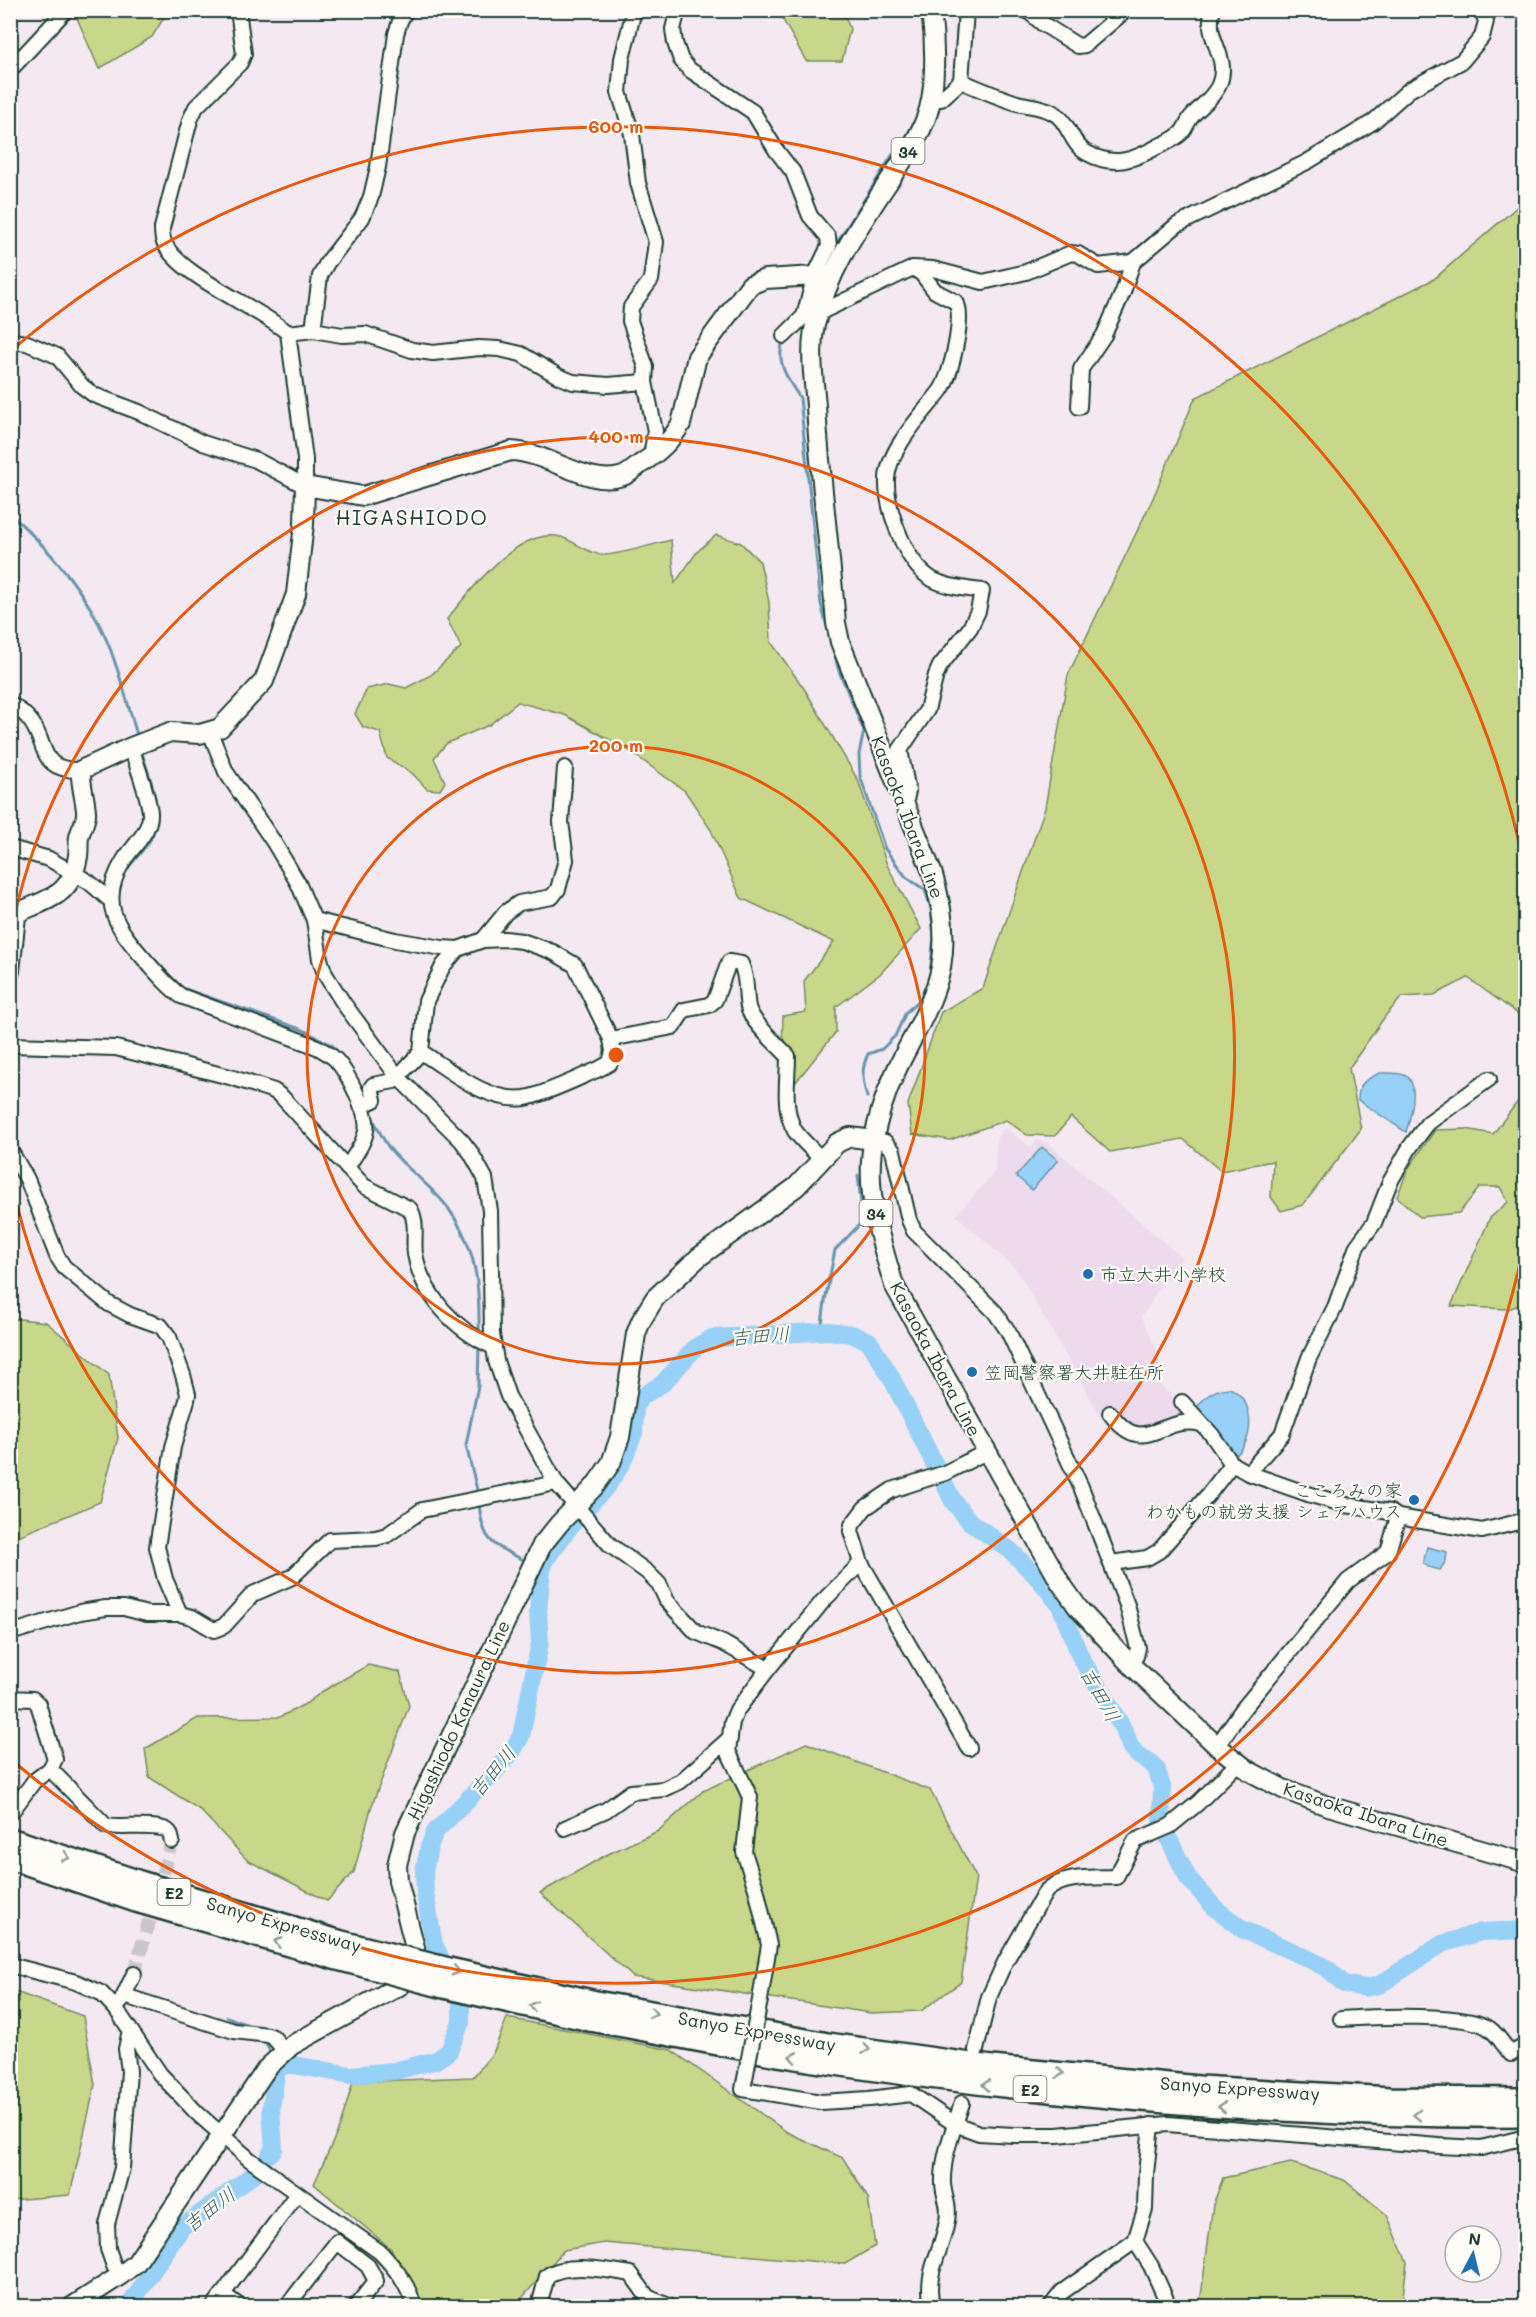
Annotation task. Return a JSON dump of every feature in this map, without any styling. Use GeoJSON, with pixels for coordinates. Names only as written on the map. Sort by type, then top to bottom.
{"type":"FeatureCollection","features":[{"type":"Feature","properties":{"kind":"highway","name":"Sanyo Expressway"},"geometry":{"type":"LineString","coordinates":[[10,1839],[444,1987],[593,2011],[825,2062],[989,2085],[1190,2105],[1370,2115],[1475,2108],[1526,2099]]}},
{"type":"Feature","properties":{"kind":"highway","name":"Sanyo Expressway"},"geometry":{"type":"LineString","coordinates":[[10,1858],[136,1900],[336,1949]]}},
{"type":"Feature","properties":{"kind":"highway","name":"Sanyo Expressway"},"geometry":{"type":"LineString","coordinates":[[1475,2108],[1526,2116]]}},
{"type":"Feature","properties":{"kind":"main road","name":"Kasaoka Ibara Line"},"geometry":{"type":"LineString","coordinates":[[931,10],[935,41],[931,99],[925,121],[906,155],[844,250],[824,275],[819,313],[814,328],[814,376],[836,623],[847,662],[905,802],[938,890],[944,928],[941,969],[929,1004],[887,1092],[874,1140],[871,1163],[874,1199],[880,1238],[894,1285],[1060,1582],[1079,1609],[1129,1662],[1217,1746],[1238,1763],[1284,1789],[1325,1804],[1526,1863]]}},
{"type":"Feature","properties":{"kind":"main road"},"geometry":{"type":"LineString","coordinates":[[10,971],[16,916],[19,912],[58,895],[64,890],[74,873],[79,853],[79,836],[86,821],[80,781],[81,770],[137,744],[170,732],[200,734],[220,728],[264,681],[296,594],[304,534],[305,486],[363,496],[511,451],[524,451],[542,456],[587,476],[600,478],[624,476],[651,457],[676,433],[681,424],[697,357],[750,285],[765,279],[824,275]]}},
{"type":"Feature","properties":{"kind":"main road","name":"Higashiodo Kanaura Line"},"geometry":{"type":"LineString","coordinates":[[73,2307],[122,2275],[136,2263],[224,2136],[267,2068],[285,2050],[401,1985],[412,1966],[415,1948],[398,1881],[399,1850],[405,1833],[532,1565],[549,1535],[582,1511],[616,1450],[623,1423],[632,1352],[640,1321],[647,1309],[655,1298],[699,1257],[796,1187],[844,1138],[874,1140]]}},
{"type":"Feature","properties":{"kind":"street"},"geometry":{"type":"LineString","coordinates":[[10,70],[66,10]]}},
{"type":"Feature","properties":{"kind":"street"},"geometry":{"type":"LineString","coordinates":[[10,341],[27,343],[57,356],[82,386],[94,395],[139,412],[203,443],[256,460],[305,486],[305,459],[288,333],[279,324],[183,265],[164,242],[162,228],[190,120],[196,107],[232,74],[244,54],[238,10]]}},
{"type":"Feature","properties":{"kind":"street"},"geometry":{"type":"LineString","coordinates":[[312,330],[320,276],[327,263],[362,218],[371,197],[378,167],[396,34],[406,10]]}},
{"type":"Feature","properties":{"kind":"street"},"geometry":{"type":"LineString","coordinates":[[633,10],[622,59],[620,92],[632,134],[638,183],[656,242],[651,280],[631,307],[630,314],[630,321],[646,367],[645,382],[655,431],[651,457]]}},
{"type":"Feature","properties":{"kind":"street"},"geometry":{"type":"LineString","coordinates":[[678,10],[673,29],[681,60],[690,70],[753,112],[793,172],[810,216],[828,237],[829,246],[824,275],[804,316],[784,336]]}},
{"type":"Feature","properties":{"kind":"street"},"geometry":{"type":"LineString","coordinates":[[931,99],[941,99],[961,81],[966,10]]}},
{"type":"Feature","properties":{"kind":"street"},"geometry":{"type":"LineString","coordinates":[[1026,10],[1043,24],[1078,46],[1085,45],[1126,10]]}},
{"type":"Feature","properties":{"kind":"street"},"geometry":{"type":"LineString","coordinates":[[961,81],[1020,104],[1033,105],[1056,113],[1063,120],[1078,146],[1097,158],[1117,162],[1131,161],[1179,135],[1190,118],[1218,87],[1222,61],[1210,30],[1214,10]]}},
{"type":"Feature","properties":{"kind":"street"},"geometry":{"type":"LineString","coordinates":[[1079,407],[1082,369],[1104,335],[1133,262],[1177,225],[1307,162],[1373,122],[1409,90],[1462,61],[1482,37],[1486,21],[1482,10]]}},
{"type":"Feature","properties":{"kind":"street"},"geometry":{"type":"LineString","coordinates":[[819,313],[913,268],[933,268],[983,282],[1026,272],[1071,253],[1078,254],[1098,266],[1133,262]]}},
{"type":"Feature","properties":{"kind":"street"},"geometry":{"type":"LineString","coordinates":[[905,802],[908,790],[900,750],[927,710],[940,666],[970,628],[978,611],[982,591],[951,587],[926,577],[907,551],[896,528],[889,497],[887,478],[891,463],[918,416],[944,385],[957,339],[960,317],[956,302],[935,291],[922,274],[913,268]]}},
{"type":"Feature","properties":{"kind":"street"},"geometry":{"type":"LineString","coordinates":[[288,333],[312,330],[327,334],[365,334],[411,350],[433,353],[479,348],[499,349],[521,354],[558,376],[573,382],[608,385],[645,382]]}},
{"type":"Feature","properties":{"kind":"street"},"geometry":{"type":"LineString","coordinates":[[10,704],[23,712],[32,723],[44,753],[55,764],[67,770],[81,770]]}},
{"type":"Feature","properties":{"kind":"street"},"geometry":{"type":"LineString","coordinates":[[210,732],[226,772],[273,841],[298,884],[314,920],[325,974],[344,1004],[398,1077],[462,1141],[485,1178],[490,1211],[484,1342],[508,1396],[556,1483],[610,1545],[647,1572],[658,1584],[667,1601],[696,1632],[723,1643],[768,1669]]}},
{"type":"Feature","properties":{"kind":"street"},"geometry":{"type":"LineString","coordinates":[[137,744],[150,813],[147,826],[140,839],[124,860],[116,876],[111,900],[115,921],[120,931],[169,987],[198,1004],[317,1047],[329,1054],[342,1068],[364,1104],[366,1131],[347,1168]]}},
{"type":"Feature","properties":{"kind":"street"},"geometry":{"type":"LineString","coordinates":[[483,940],[506,912],[519,903],[552,897],[558,889],[566,860],[561,822],[565,768]]}},
{"type":"Feature","properties":{"kind":"street"},"geometry":{"type":"LineString","coordinates":[[10,848],[50,859],[111,900]]}},
{"type":"Feature","properties":{"kind":"street"},"geometry":{"type":"LineString","coordinates":[[314,920],[412,944],[458,949],[483,940],[522,941],[566,958],[575,966],[611,1039],[614,1051],[610,1064],[528,1098],[514,1099],[505,1098],[469,1084],[421,1052]]}},
{"type":"Feature","properties":{"kind":"street"},"geometry":{"type":"LineString","coordinates":[[364,1104],[374,1100],[371,1088],[373,1085],[387,1084],[398,1077],[421,1052],[426,1001],[443,966],[458,949]]}},
{"type":"Feature","properties":{"kind":"street"},"geometry":{"type":"LineString","coordinates":[[611,1039],[673,1027],[684,1010],[709,1005],[716,999],[729,962],[741,964],[746,974],[751,1016],[788,1056],[787,1108],[791,1122],[795,1131],[821,1159]]}},
{"type":"Feature","properties":{"kind":"street"},"geometry":{"type":"LineString","coordinates":[[10,1045],[116,1048],[230,1077],[273,1091],[282,1097],[347,1168],[373,1192],[410,1209],[414,1215],[416,1258],[427,1284],[449,1318],[484,1342]]}},
{"type":"Feature","properties":{"kind":"street"},"geometry":{"type":"LineString","coordinates":[[1248,1473],[1282,1434],[1309,1358],[1335,1307],[1357,1245],[1374,1222],[1389,1182],[1410,1146],[1428,1123],[1489,1079]]}},
{"type":"Feature","properties":{"kind":"street"},"geometry":{"type":"LineString","coordinates":[[874,1140],[885,1143],[893,1150],[909,1220],[914,1231],[995,1312],[1008,1331],[1077,1477],[1127,1605],[1138,1648],[1136,1656],[1129,1662]]}},
{"type":"Feature","properties":{"kind":"street"},"geometry":{"type":"LineString","coordinates":[[10,1150],[27,1179],[57,1256],[64,1267],[110,1304],[130,1315],[161,1326],[169,1336],[188,1394],[173,1447],[157,1547],[165,1579],[180,1614]]}},
{"type":"Feature","properties":{"kind":"street"},"geometry":{"type":"LineString","coordinates":[[1182,1402],[1212,1435],[1232,1464],[1248,1473],[1308,1494],[1346,1505],[1390,1512],[1398,1517],[1455,1525],[1469,1531],[1482,1531],[1526,1520]]}},
{"type":"Feature","properties":{"kind":"street"},"geometry":{"type":"LineString","coordinates":[[1110,1413],[1120,1428],[1130,1434],[1139,1435],[1184,1422],[1201,1424]]}},
{"type":"Feature","properties":{"kind":"street"},"geometry":{"type":"LineString","coordinates":[[969,1748],[861,1563],[851,1531],[852,1525],[865,1508],[892,1490],[940,1474],[986,1452]]}},
{"type":"Feature","properties":{"kind":"street"},"geometry":{"type":"LineString","coordinates":[[1111,1563],[1147,1558],[1159,1551],[1208,1496],[1232,1464]]}},
{"type":"Feature","properties":{"kind":"street"},"geometry":{"type":"LineString","coordinates":[[10,1633],[80,1612],[106,1608],[124,1608],[147,1614],[180,1614],[192,1617],[214,1630],[224,1626],[253,1594],[292,1578],[330,1540],[376,1538],[387,1534],[422,1510],[556,1483]]}},
{"type":"Feature","properties":{"kind":"street"},"geometry":{"type":"LineString","coordinates":[[1217,1746],[1242,1710],[1348,1581],[1388,1552],[1398,1517]]}},
{"type":"Feature","properties":{"kind":"street"},"geometry":{"type":"LineString","coordinates":[[861,1563],[823,1601],[737,1710],[730,1738],[728,1752],[750,1797],[744,1852],[757,1892],[769,1945],[744,2090],[821,2102],[911,2094],[955,2124],[979,2133],[1058,2134],[1168,2124],[1387,2143],[1481,2148],[1526,2137]]}},
{"type":"Feature","properties":{"kind":"street"},"geometry":{"type":"LineString","coordinates":[[10,1698],[33,1699],[38,1704],[55,1759],[51,1769],[34,1781],[12,1810]]}},
{"type":"Feature","properties":{"kind":"street"},"geometry":{"type":"LineString","coordinates":[[565,1828],[606,1810],[631,1792],[664,1789],[681,1781],[730,1738]]}},
{"type":"Feature","properties":{"kind":"street"},"geometry":{"type":"LineString","coordinates":[[976,2050],[989,1997],[1005,1962],[1046,1890],[1053,1884],[1067,1880],[1116,1876],[1135,1841],[1170,1826],[1238,1763]]}},
{"type":"Feature","properties":{"kind":"street"},"geometry":{"type":"LineString","coordinates":[[51,1769],[106,1826],[118,1829],[160,1826],[169,1831],[172,1841]]}},
{"type":"Feature","properties":{"kind":"street"},"geometry":{"type":"LineString","coordinates":[[10,1965],[76,1982],[101,1993],[116,2009],[160,2074],[181,2098],[249,2159],[380,2252],[398,2271],[410,2291],[414,2307]]}},
{"type":"Feature","properties":{"kind":"street"},"geometry":{"type":"LineString","coordinates":[[116,2009],[125,1996],[134,1974]]}},
{"type":"Feature","properties":{"kind":"street"},"geometry":{"type":"LineString","coordinates":[[125,1996],[205,2023],[273,2037],[285,2050]]}},
{"type":"Feature","properties":{"kind":"street"},"geometry":{"type":"LineString","coordinates":[[1341,2019],[1386,2015],[1458,2019],[1488,2027],[1511,2054],[1526,2045]]}},
{"type":"Feature","properties":{"kind":"street"},"geometry":{"type":"LineString","coordinates":[[122,2275],[114,2266],[108,2249],[107,2224],[122,2168],[129,2071],[126,2049],[130,2030]]}},
{"type":"Feature","properties":{"kind":"street"},"geometry":{"type":"LineString","coordinates":[[932,2307],[928,2291],[933,2263],[949,2207],[943,2184],[944,2173],[962,2103]]}},
{"type":"Feature","properties":{"kind":"street"},"geometry":{"type":"LineString","coordinates":[[1051,2307],[1062,2292],[1135,2241],[1145,2209],[1151,2125]]}},
{"type":"Feature","properties":{"kind":"street"},"geometry":{"type":"LineString","coordinates":[[214,2307],[297,2194]]}},
{"type":"Feature","properties":{"kind":"street"},"geometry":{"type":"LineString","coordinates":[[1135,2241],[1151,2266],[1169,2307]]}},
{"type":"Feature","properties":{"kind":"street"},"geometry":{"type":"LineString","coordinates":[[287,2307],[337,2242],[368,2266],[376,2282],[356,2307]]}},
{"type":"Feature","properties":{"kind":"street"},"geometry":{"type":"LineString","coordinates":[[539,2307],[547,2276],[553,2272],[590,2268],[630,2274],[650,2302],[669,2307]]}},
{"type":"Feature","properties":{"kind":"street"},"geometry":{"type":"LineString","coordinates":[[224,2294],[239,2307]]}},
{"type":"Feature","properties":{"kind":"shaded area"},"geometry":{"type":"Polygon","coordinates":[[[1005,1128],[1031,1147],[1037,1140],[1048,1143],[1182,1258],[1170,1278],[1164,1278],[1141,1316],[1160,1357],[1160,1385],[1190,1415],[1190,1418],[1131,1430],[1112,1409],[1100,1415],[1017,1270],[956,1215],[995,1172],[997,1137],[1005,1128]]]}},
{"type":"Feature","properties":{"kind":"green space"},"geometry":{"type":"Polygon","coordinates":[[[74,11],[168,11],[152,37],[99,69],[74,11]]]}},
{"type":"Feature","properties":{"kind":"green space"},"geometry":{"type":"Polygon","coordinates":[[[778,11],[843,11],[850,29],[842,61],[806,61],[778,11]]]}},
{"type":"Feature","properties":{"kind":"green space"},"geometry":{"type":"Polygon","coordinates":[[[1525,200],[1525,1019],[1468,978],[1434,995],[1402,997],[1386,1015],[1349,1068],[1361,1129],[1303,1205],[1281,1211],[1271,1197],[1273,1161],[1221,1171],[1183,1139],[1110,1152],[1071,1117],[1055,1136],[1027,1135],[1006,1120],[950,1140],[912,1134],[908,1104],[941,1012],[983,988],[1045,808],[1068,675],[1153,498],[1195,398],[1434,279],[1525,200]]]}},
{"type":"Feature","properties":{"kind":"green space"},"geometry":{"type":"Polygon","coordinates":[[[716,535],[741,543],[760,562],[769,602],[771,642],[805,690],[858,780],[887,865],[921,929],[880,974],[836,1007],[836,1032],[787,1093],[781,1080],[783,1016],[806,1012],[804,981],[834,942],[741,898],[711,830],[685,791],[628,750],[565,715],[518,702],[489,725],[447,743],[434,758],[445,782],[440,790],[427,789],[412,773],[387,758],[380,732],[363,727],[355,714],[367,689],[389,684],[406,688],[431,675],[461,647],[447,619],[482,577],[512,550],[528,541],[545,536],[561,537],[593,553],[610,555],[671,540],[675,583],[697,552],[716,535]]]}},
{"type":"Feature","properties":{"kind":"green space"},"geometry":{"type":"Polygon","coordinates":[[[1525,1092],[1525,1303],[1508,1309],[1451,1306],[1490,1218],[1508,1202],[1500,1187],[1480,1187],[1459,1213],[1420,1217],[1397,1197],[1408,1169],[1435,1130],[1466,1129],[1493,1134],[1525,1092]]]}},
{"type":"Feature","properties":{"kind":"green space"},"geometry":{"type":"Polygon","coordinates":[[[11,1318],[46,1322],[109,1375],[118,1438],[100,1502],[11,1539],[11,1318]]]}},
{"type":"Feature","properties":{"kind":"green space"},"geometry":{"type":"Polygon","coordinates":[[[368,1665],[400,1672],[409,1706],[371,1808],[354,1872],[327,1901],[247,1860],[200,1810],[149,1777],[145,1749],[198,1718],[280,1717],[368,1665]]]}},
{"type":"Feature","properties":{"kind":"green space"},"geometry":{"type":"Polygon","coordinates":[[[806,1743],[930,1790],[976,1877],[961,1982],[921,2011],[871,2013],[633,1977],[540,1893],[606,1855],[658,1831],[703,1791],[806,1743]]]}},
{"type":"Feature","properties":{"kind":"green space"},"geometry":{"type":"Polygon","coordinates":[[[10,1990],[83,2016],[95,2085],[70,2195],[11,2200],[10,1990]]]}},
{"type":"Feature","properties":{"kind":"green space"},"geometry":{"type":"Polygon","coordinates":[[[507,2018],[671,2050],[787,2132],[843,2158],[868,2198],[875,2246],[845,2264],[604,2243],[564,2250],[515,2306],[403,2306],[412,2282],[391,2249],[314,2184],[340,2126],[353,2082],[473,2077],[493,2053],[507,2018]]]}},
{"type":"Feature","properties":{"kind":"green space"},"geometry":{"type":"Polygon","coordinates":[[[1291,2163],[1344,2180],[1387,2215],[1407,2262],[1402,2306],[1197,2306],[1201,2296],[1213,2205],[1223,2178],[1291,2163]]]}},
{"type":"Feature","properties":{"kind":"water"},"geometry":{"type":"Polygon","coordinates":[[[1380,1073],[1404,1075],[1412,1085],[1413,1101],[1406,1132],[1358,1100],[1359,1089],[1364,1082],[1380,1073]]]}},
{"type":"Feature","properties":{"kind":"water"},"geometry":{"type":"Polygon","coordinates":[[[1042,1147],[1058,1160],[1032,1190],[1016,1176],[1042,1147]]]}},
{"type":"Feature","properties":{"kind":"water"},"geometry":{"type":"Polygon","coordinates":[[[1229,1388],[1238,1393],[1244,1401],[1250,1422],[1245,1443],[1232,1458],[1196,1409],[1210,1394],[1229,1388]]]}},
{"type":"Feature","properties":{"kind":"water"},"geometry":{"type":"Polygon","coordinates":[[[1427,1547],[1447,1552],[1446,1561],[1440,1570],[1423,1563],[1427,1547]]]}},
{"type":"Feature","properties":{"kind":"waterway"},"geometry":{"type":"LineString","coordinates":[[835,246],[895,151]]}},
{"type":"Feature","properties":{"kind":"waterway"},"geometry":{"type":"LineString","coordinates":[[784,340],[781,348],[782,363],[787,378],[800,398],[821,604],[839,671],[864,731],[859,754],[860,776],[885,849],[906,877],[925,890],[931,908],[934,936],[930,975],[920,1000],[906,1012],[895,1036],[882,1049],[868,1054],[863,1075],[867,1097]]}},
{"type":"Feature","properties":{"kind":"waterway"},"geometry":{"type":"LineString","coordinates":[[10,514],[53,556],[78,589],[99,623],[112,653],[138,738]]}},
{"type":"Feature","properties":{"kind":"waterway"},"geometry":{"type":"LineString","coordinates":[[126,870],[150,840],[155,829],[156,807],[152,783],[141,750]]}},
{"type":"Feature","properties":{"kind":"waterway"},"geometry":{"type":"LineString","coordinates":[[142,947],[182,988],[303,1030],[332,1045],[347,1064]]}},
{"type":"Feature","properties":{"kind":"waterway"},"geometry":{"type":"LineString","coordinates":[[370,1113],[390,1149],[442,1200],[458,1223],[475,1268],[479,1301],[479,1335]]}},
{"type":"Feature","properties":{"kind":"waterway"},"geometry":{"type":"LineString","coordinates":[[821,1331],[835,1250],[863,1221],[858,1175]]}},
{"type":"Feature","properties":{"kind":"waterway","name":"吉田川"},"geometry":{"type":"LineString","coordinates":[[270,2154],[274,2149],[271,2108],[277,2069],[288,2064],[351,2075],[394,2071],[437,2060],[449,2051],[461,2022],[461,2002],[434,1944],[425,1893],[424,1872],[429,1847],[435,1832],[490,1777],[512,1752],[521,1736],[540,1643],[538,1611],[542,1570],[546,1559],[572,1524],[607,1486],[622,1463],[634,1433],[635,1405],[643,1396],[663,1383],[696,1347],[712,1338],[829,1331],[851,1334],[869,1341],[891,1377],[953,1501],[970,1522],[1010,1550],[1039,1579],[1060,1605],[1080,1656],[1124,1730],[1131,1748],[1157,1770],[1162,1787],[1161,1823],[1188,1878],[1215,1908],[1242,1929],[1328,1969],[1344,1984],[1365,1988],[1379,1985],[1442,1944],[1481,1932],[1526,1930]]}},
{"type":"Feature","properties":{"kind":"waterway"},"geometry":{"type":"LineString","coordinates":[[478,1494],[466,1445],[478,1386],[479,1344]]}},
{"type":"Feature","properties":{"kind":"waterway"},"geometry":{"type":"LineString","coordinates":[[479,1504],[484,1528],[492,1542],[528,1562]]}},
{"type":"Feature","properties":{"kind":"waterway"},"geometry":{"type":"LineString","coordinates":[[227,2017],[253,2027]]}},
{"type":"Feature","properties":{"kind":"waterway"},"geometry":{"type":"LineString","coordinates":[[265,2040],[270,2052]]}},
{"type":"Feature","properties":{"kind":"waterway","name":"吉田川"},"geometry":{"type":"LineString","coordinates":[[129,2306],[182,2227],[253,2175]]}},
{"type":"Feature","properties":{"kind":"tunnel"},"geometry":{"type":"LineString","coordinates":[[134,1974],[172,1841]]}},
{"type":"Feature","properties":{"kind":"place","name":"市立大井小学校"},"geometry":{"type":"Point","coordinates":[1088,1274]}},
{"type":"Feature","properties":{"kind":"place","name":"笠岡警察署大井駐在所"},"geometry":{"type":"Point","coordinates":[972,1372]}},
{"type":"Feature","properties":{"kind":"place","name":"こころみの家 わかもの就労支援 シェアハウス"},"geometry":{"type":"Point","coordinates":[1414,1500]}},
{"type":"Feature","properties":{"kind":"district","name":"HIGASHIODO"},"geometry":{"type":"Point","coordinates":[412,516]}}]}
